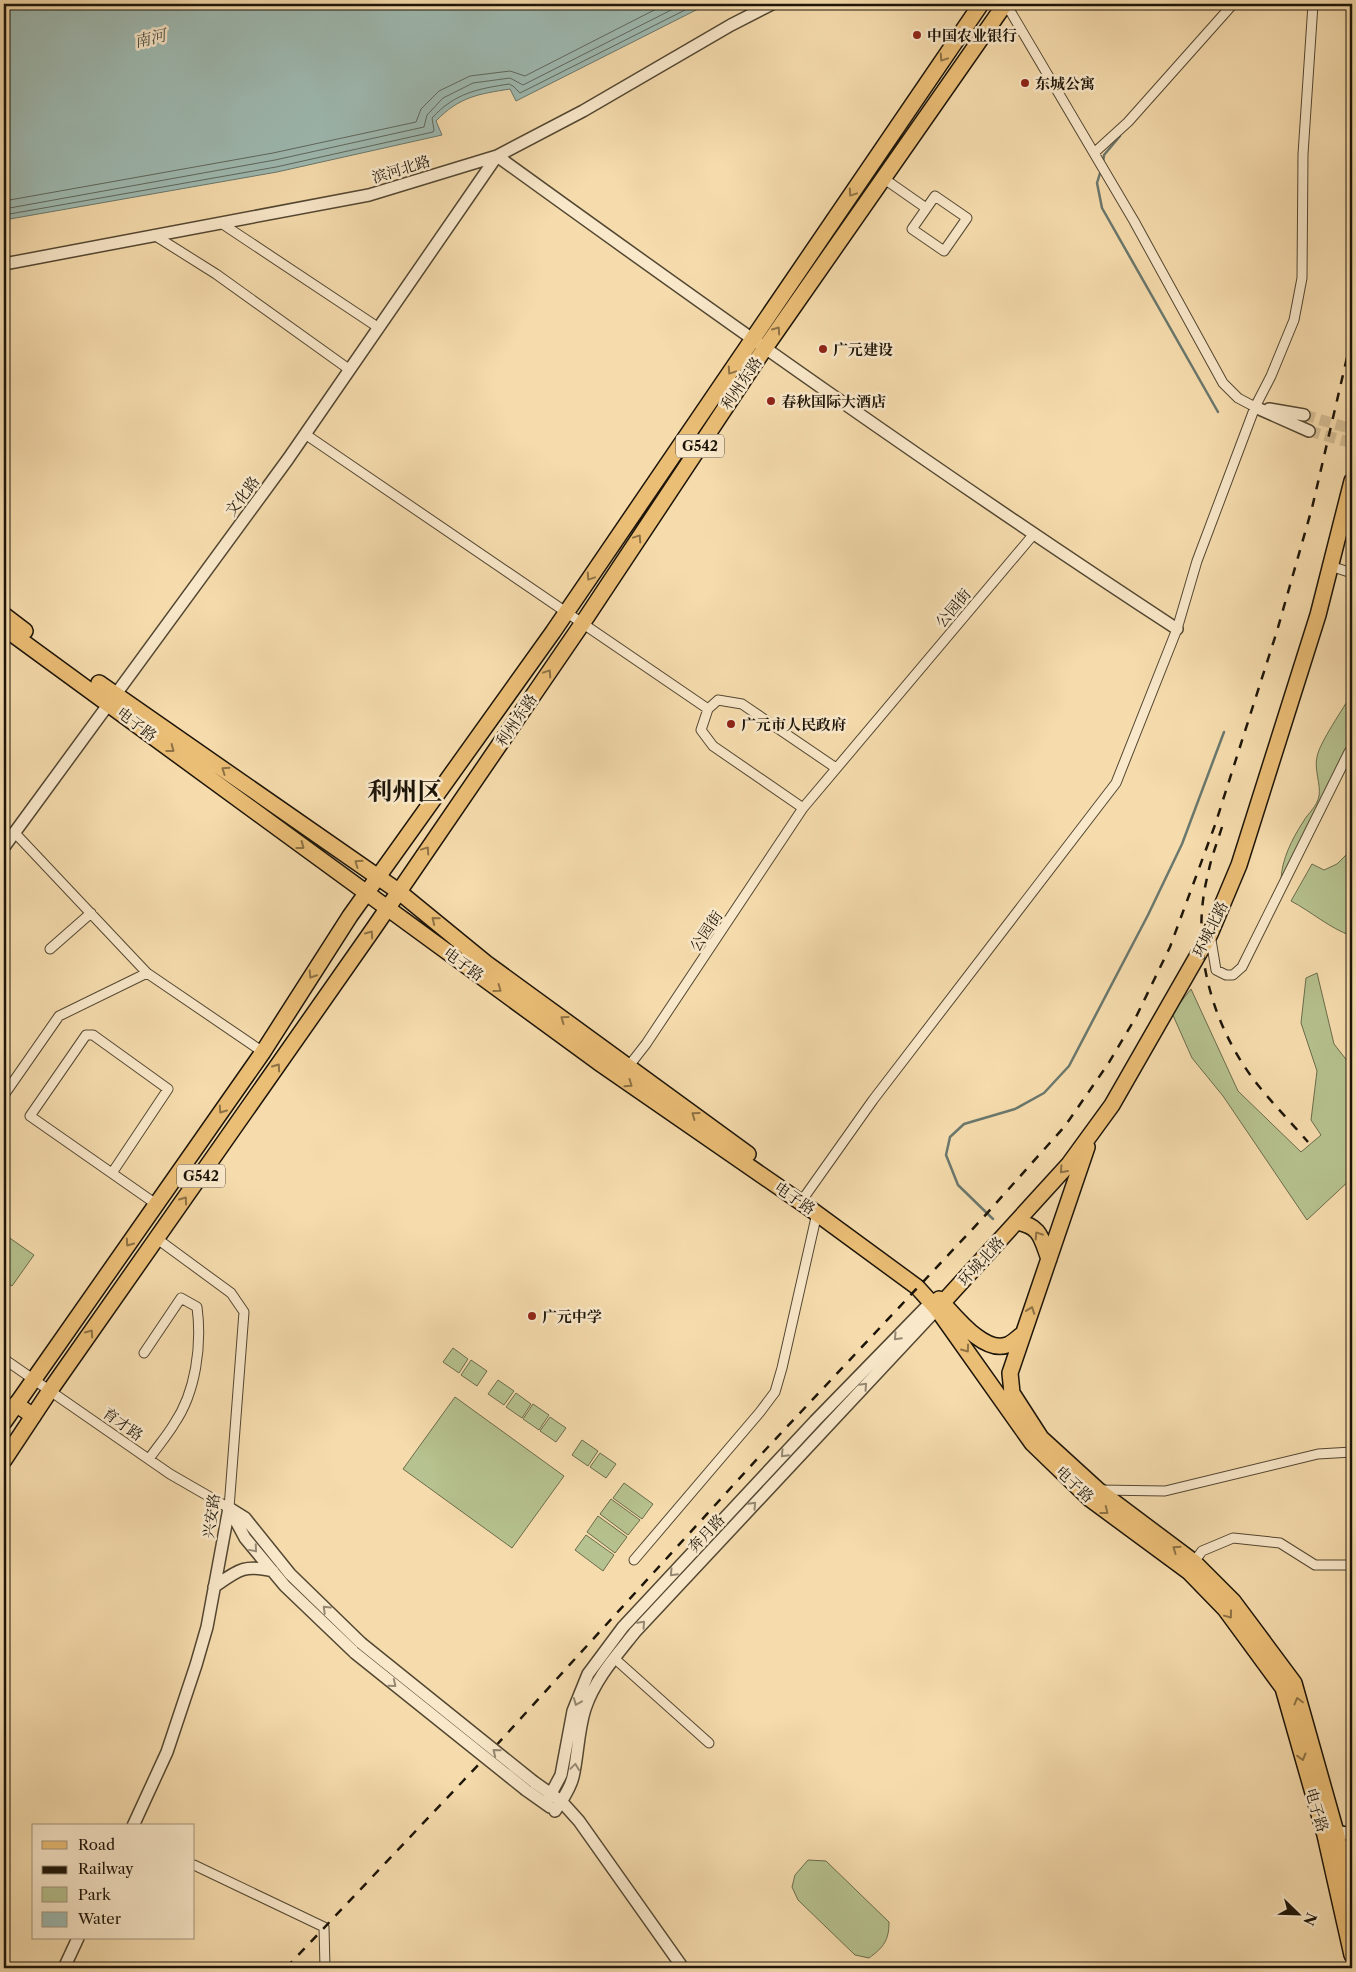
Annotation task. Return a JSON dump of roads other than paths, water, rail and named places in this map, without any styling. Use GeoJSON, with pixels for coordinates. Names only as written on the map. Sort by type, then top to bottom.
{"type":"FeatureCollection","features":[{"type":"Feature","properties":{"kind":"main road","name":"利州东路"},"geometry":{"type":"LineString","coordinates":[[398,891],[582,624],[759,343],[981,4]]}},
{"type":"Feature","properties":{"kind":"main road","name":"利州东路"},"geometry":{"type":"LineString","coordinates":[[378,876],[759,343],[883,178],[1005,4]]}},
{"type":"Feature","properties":{"kind":"main road","name":"环城北路"},"geometry":{"type":"LineString","coordinates":[[937,1305],[956,1289],[1069,1164],[1112,1105],[1210,934],[1239,865],[1318,615],[1352,481]]}},
{"type":"Feature","properties":{"kind":"main road","name":"电子路"},"geometry":{"type":"LineString","coordinates":[[4,616],[366,894],[598,1062],[817,1213],[917,1287],[937,1305]]}},
{"type":"Feature","properties":{"kind":"main road","name":"电子路"},"geometry":{"type":"LineString","coordinates":[[4,628],[378,876],[486,963],[922,1281],[1010,1415],[1032,1442],[1090,1499],[1189,1572],[1225,1609],[1283,1688],[1352,1900]]}},
{"type":"Feature","properties":{"kind":"main road","name":"G542"},"geometry":{"type":"LineString","coordinates":[[4,1422],[263,1052],[378,876]]}},
{"type":"Feature","properties":{"kind":"main road","name":"G542"},"geometry":{"type":"LineString","coordinates":[[4,1460],[51,1389],[398,891]]}},
{"type":"Feature","properties":{"kind":"main road","name":"电子路"},"geometry":{"type":"LineString","coordinates":[[1093,1131],[1010,1373],[1012,1393],[1042,1438],[1098,1490],[1194,1562],[1233,1601],[1294,1683],[1331,1834],[1352,1955]]}},
{"type":"Feature","properties":{"kind":"main road"},"geometry":{"type":"LineString","coordinates":[[1016,1222],[1029,1224],[1039,1233],[1049,1260]]}},
{"type":"Feature","properties":{"kind":"main road"},"geometry":{"type":"LineString","coordinates":[[956,1289],[956,1302],[967,1329]]}},
{"type":"Feature","properties":{"kind":"main road"},"geometry":{"type":"LineString","coordinates":[[937,1305],[967,1329],[993,1345],[1006,1346],[1023,1334]]}},
{"type":"Feature","properties":{"kind":"main road"},"geometry":{"type":"LineString","coordinates":[[58,1343],[75,1355]]}},
{"type":"Feature","properties":{"kind":"main road"},"geometry":{"type":"LineString","coordinates":[[16,1404],[33,1416]]}},
{"type":"Feature","properties":{"kind":"main road"},"geometry":{"type":"LineString","coordinates":[[1331,1834],[1352,1834]]}},
{"type":"Feature","properties":{"kind":"main road"},"geometry":{"type":"LineString","coordinates":[[1331,1834],[1352,1838]]}},
{"type":"Feature","properties":{"kind":"street","name":"滨河北路"},"geometry":{"type":"LineString","coordinates":[[4,264],[369,195],[497,156],[584,111],[731,25],[772,4]]}},
{"type":"Feature","properties":{"kind":"street"},"geometry":{"type":"LineString","coordinates":[[1005,4],[1134,221],[1223,383],[1238,398],[1308,431]]}},
{"type":"Feature","properties":{"kind":"street"},"geometry":{"type":"LineString","coordinates":[[1094,153],[1128,122],[1233,4]]}},
{"type":"Feature","properties":{"kind":"street"},"geometry":{"type":"LineString","coordinates":[[805,1196],[873,1100],[1116,784],[1177,629],[1198,561],[1255,407],[1271,376],[1294,320],[1302,278],[1303,154],[1313,4]]}},
{"type":"Feature","properties":{"kind":"street","name":"文化路"},"geometry":{"type":"LineString","coordinates":[[4,847],[111,698],[306,434],[497,156]]}},
{"type":"Feature","properties":{"kind":"street"},"geometry":{"type":"LineString","coordinates":[[497,156],[1033,535],[1177,629]]}},
{"type":"Feature","properties":{"kind":"street"},"geometry":{"type":"LineString","coordinates":[[883,178],[926,208]]}},
{"type":"Feature","properties":{"kind":"street"},"geometry":{"type":"LineString","coordinates":[[935,196],[967,218],[944,251],[912,229],[926,208],[935,196]]}},
{"type":"Feature","properties":{"kind":"street"},"geometry":{"type":"LineString","coordinates":[[221,222],[379,328]]}},
{"type":"Feature","properties":{"kind":"street"},"geometry":{"type":"LineString","coordinates":[[154,235],[216,274],[350,370]]}},
{"type":"Feature","properties":{"kind":"street"},"geometry":{"type":"LineString","coordinates":[[1255,407],[1304,415]]}},
{"type":"Feature","properties":{"kind":"street"},"geometry":{"type":"LineString","coordinates":[[306,434],[708,709]]}},
{"type":"Feature","properties":{"kind":"street","name":"公园街"},"geometry":{"type":"LineString","coordinates":[[628,1066],[646,1044],[802,808],[1033,535]]}},
{"type":"Feature","properties":{"kind":"street"},"geometry":{"type":"LineString","coordinates":[[1330,566],[1352,573]]}},
{"type":"Feature","properties":{"kind":"street"},"geometry":{"type":"LineString","coordinates":[[802,808],[713,746],[701,730],[708,709],[718,700],[742,704],[836,768]]}},
{"type":"Feature","properties":{"kind":"street"},"geometry":{"type":"LineString","coordinates":[[1210,934],[1216,970],[1226,975],[1237,973],[1242,968],[1256,941],[1349,752]]}},
{"type":"Feature","properties":{"kind":"street"},"geometry":{"type":"LineString","coordinates":[[14,832],[146,973],[263,1052]]}},
{"type":"Feature","properties":{"kind":"street"},"geometry":{"type":"LineString","coordinates":[[50,949],[91,913]]}},
{"type":"Feature","properties":{"kind":"street"},"geometry":{"type":"LineString","coordinates":[[4,1095],[59,1016],[146,973]]}},
{"type":"Feature","properties":{"kind":"street"},"geometry":{"type":"LineString","coordinates":[[112,1173],[168,1089],[93,1035],[86,1035],[30,1116],[156,1204]]}},
{"type":"Feature","properties":{"kind":"street"},"geometry":{"type":"LineString","coordinates":[[634,1560],[775,1392],[817,1213]]}},
{"type":"Feature","properties":{"kind":"street","name":"兴安路"},"geometry":{"type":"LineString","coordinates":[[134,1824],[168,1752],[198,1658],[214,1587],[229,1508],[244,1312],[231,1293],[156,1238]]}},
{"type":"Feature","properties":{"kind":"street"},"geometry":{"type":"LineString","coordinates":[[144,1353],[181,1298],[197,1307],[198,1353],[190,1390],[176,1423],[149,1459]]}},
{"type":"Feature","properties":{"kind":"street"},"geometry":{"type":"LineString","coordinates":[[553,1802],[562,1775],[573,1711],[588,1674],[601,1654],[802,1435],[937,1305]]}},
{"type":"Feature","properties":{"kind":"street","name":"奔月路"},"geometry":{"type":"LineString","coordinates":[[553,1802],[573,1778],[585,1709],[599,1679],[614,1658],[635,1632],[937,1305]]}},
{"type":"Feature","properties":{"kind":"street","name":"育才路"},"geometry":{"type":"LineString","coordinates":[[4,1359],[51,1389],[149,1459],[229,1508]]}},
{"type":"Feature","properties":{"kind":"street"},"geometry":{"type":"LineString","coordinates":[[1098,1490],[1165,1491],[1318,1454],[1352,1452]]}},
{"type":"Feature","properties":{"kind":"street"},"geometry":{"type":"LineString","coordinates":[[229,1508],[245,1538],[273,1571],[355,1653],[579,1821],[683,1968]]}},
{"type":"Feature","properties":{"kind":"street"},"geometry":{"type":"LineString","coordinates":[[229,1508],[245,1518],[290,1574],[361,1643],[530,1786]]}},
{"type":"Feature","properties":{"kind":"street"},"geometry":{"type":"LineString","coordinates":[[1194,1562],[1202,1551],[1232,1538],[1280,1543],[1315,1565],[1352,1565]]}},
{"type":"Feature","properties":{"kind":"street"},"geometry":{"type":"LineString","coordinates":[[214,1587],[239,1569],[252,1567],[273,1571]]}},
{"type":"Feature","properties":{"kind":"street"},"geometry":{"type":"LineString","coordinates":[[614,1658],[709,1743]]}},
{"type":"Feature","properties":{"kind":"street"},"geometry":{"type":"LineString","coordinates":[[195,1866],[324,1927],[325,1968]]}},
{"type":"Feature","properties":{"kind":"street"},"geometry":{"type":"LineString","coordinates":[[64,1968],[77,1940]]}},
{"type":"Feature","properties":{"kind":"water","name":"南河"},"geometry":{"type":"Polygon","coordinates":[[[4,4],[708,4],[516,101],[510,89],[479,95],[461,102],[444,113],[436,121],[442,135],[277,172],[4,220],[4,4]]]}},
{"type":"Feature","properties":{"kind":"waterway"},"geometry":{"type":"LineString","coordinates":[[1103,162],[1104,155],[1120,136]]}},
{"type":"Feature","properties":{"kind":"waterway"},"geometry":{"type":"LineString","coordinates":[[1101,170],[1097,183],[1102,208],[1218,412]]}},
{"type":"Feature","properties":{"kind":"waterway"},"geometry":{"type":"LineString","coordinates":[[993,1219],[958,1185],[946,1155],[950,1137],[964,1124],[1015,1109],[1044,1093],[1069,1066],[1148,915],[1182,844],[1224,732]]}},
{"type":"Feature","properties":{"kind":"tunnel"},"geometry":{"type":"LineString","coordinates":[[1304,415],[1352,429]]}},
{"type":"Feature","properties":{"kind":"tunnel"},"geometry":{"type":"LineString","coordinates":[[1309,431],[1352,443]]}},
{"type":"Feature","properties":{"kind":"railway"},"geometry":{"type":"LineString","coordinates":[[286,1968],[482,1761],[768,1447],[981,1220],[1065,1126],[1108,1064],[1136,1017],[1170,947],[1215,825],[1277,631],[1312,508],[1352,336]]}},
{"type":"Feature","properties":{"kind":"railway"},"geometry":{"type":"LineString","coordinates":[[1222,827],[1211,862],[1203,900],[1201,927],[1207,980],[1224,1030],[1237,1054],[1258,1085],[1308,1142]]}},
{"type":"Feature","properties":{"kind":"place","name":"中国农业银行"},"geometry":{"type":"Point","coordinates":[917,35]}},
{"type":"Feature","properties":{"kind":"place","name":"东城公寓"},"geometry":{"type":"Point","coordinates":[1025,83]}},
{"type":"Feature","properties":{"kind":"place","name":"广元建设"},"geometry":{"type":"Point","coordinates":[823,349]}},
{"type":"Feature","properties":{"kind":"place","name":"春秋国际大酒店"},"geometry":{"type":"Point","coordinates":[771,401]}},
{"type":"Feature","properties":{"kind":"place","name":"广元市人民政府"},"geometry":{"type":"Point","coordinates":[731,724]}},
{"type":"Feature","properties":{"kind":"place","name":"广元中学"},"geometry":{"type":"Point","coordinates":[532,1316]}},
{"type":"Feature","properties":{"kind":"district","name":"利州区"},"geometry":{"type":"Point","coordinates":[405,791]}}]}
